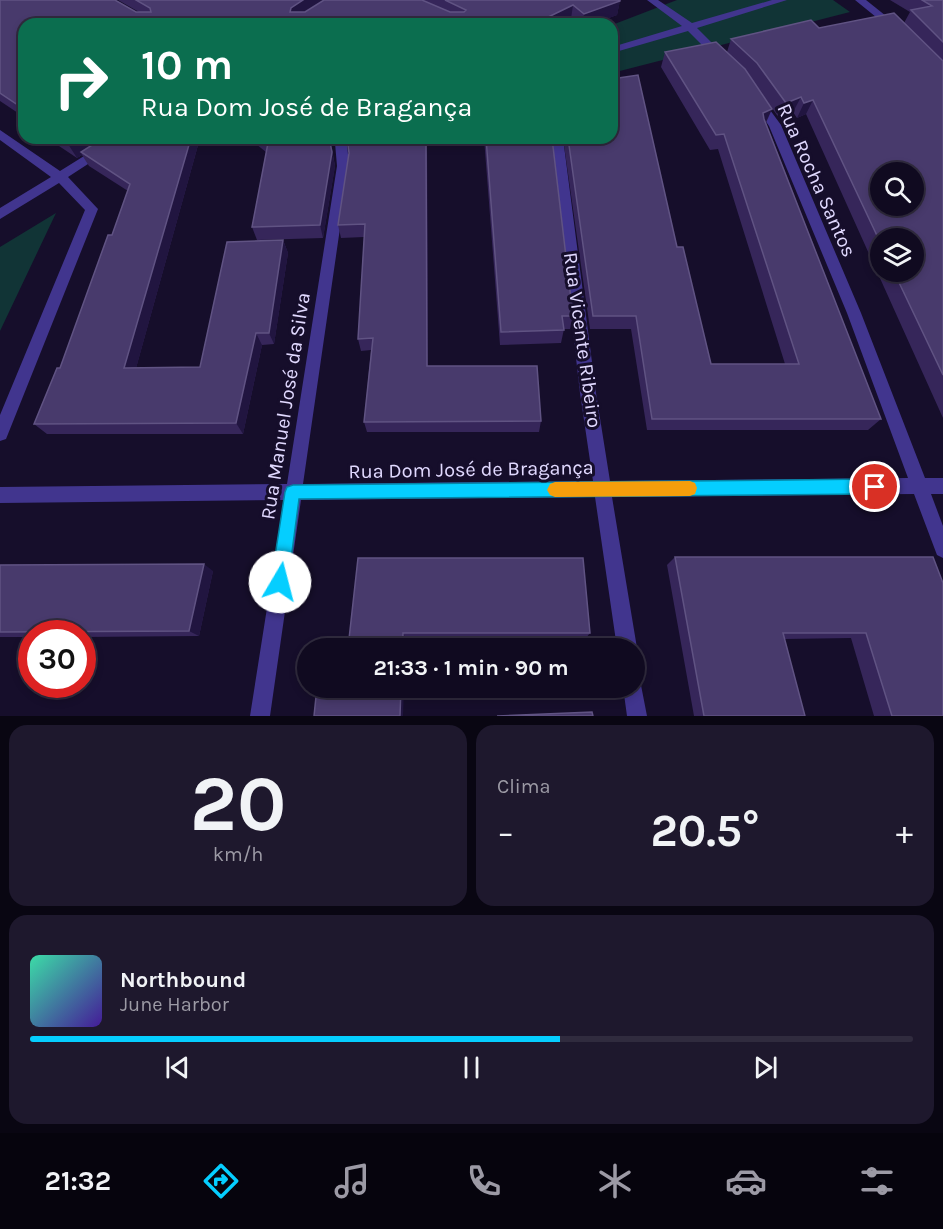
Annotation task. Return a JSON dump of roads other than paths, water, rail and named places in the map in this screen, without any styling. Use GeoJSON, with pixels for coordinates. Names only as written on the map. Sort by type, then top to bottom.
{"type":"FeatureCollection","features":[{"type":"Feature","properties":{"kind":"street"},"geometry":{"type":"LineString","coordinates":[[651,0],[690,27],[730,66]]}},
{"type":"Feature","properties":{"kind":"street"},"geometry":{"type":"LineString","coordinates":[[618,48],[782,0]]}},
{"type":"Feature","properties":{"kind":"street"},"geometry":{"type":"LineString","coordinates":[[860,0],[903,34]]}},
{"type":"Feature","properties":{"kind":"street","name":"Rua Rocha Santos"},"geometry":{"type":"LineString","coordinates":[[751,90],[775,125],[854,313],[943,549]]}},
{"type":"Feature","properties":{"kind":"street"},"geometry":{"type":"LineString","coordinates":[[0,134],[61,178],[92,209],[0,434]]}},
{"type":"Feature","properties":{"kind":"street"},"geometry":{"type":"LineString","coordinates":[[0,214],[113,144]]}},
{"type":"Feature","properties":{"kind":"street","name":"Rua Manuel José da Silva"},"geometry":{"type":"LineString","coordinates":[[260,716],[343,166],[341,144]]}},
{"type":"Feature","properties":{"kind":"street","name":"Rua Vicente Ribeiro"},"geometry":{"type":"LineString","coordinates":[[558,144],[588,393],[626,638]]}},
{"type":"Feature","properties":{"kind":"street","name":"Rua Dom José de Bragança"},"geometry":{"type":"LineString","coordinates":[[0,495],[943,486]]}},
{"type":"Feature","properties":{"kind":"street"},"geometry":{"type":"LineString","coordinates":[[635,698],[637,716]]}}]}
